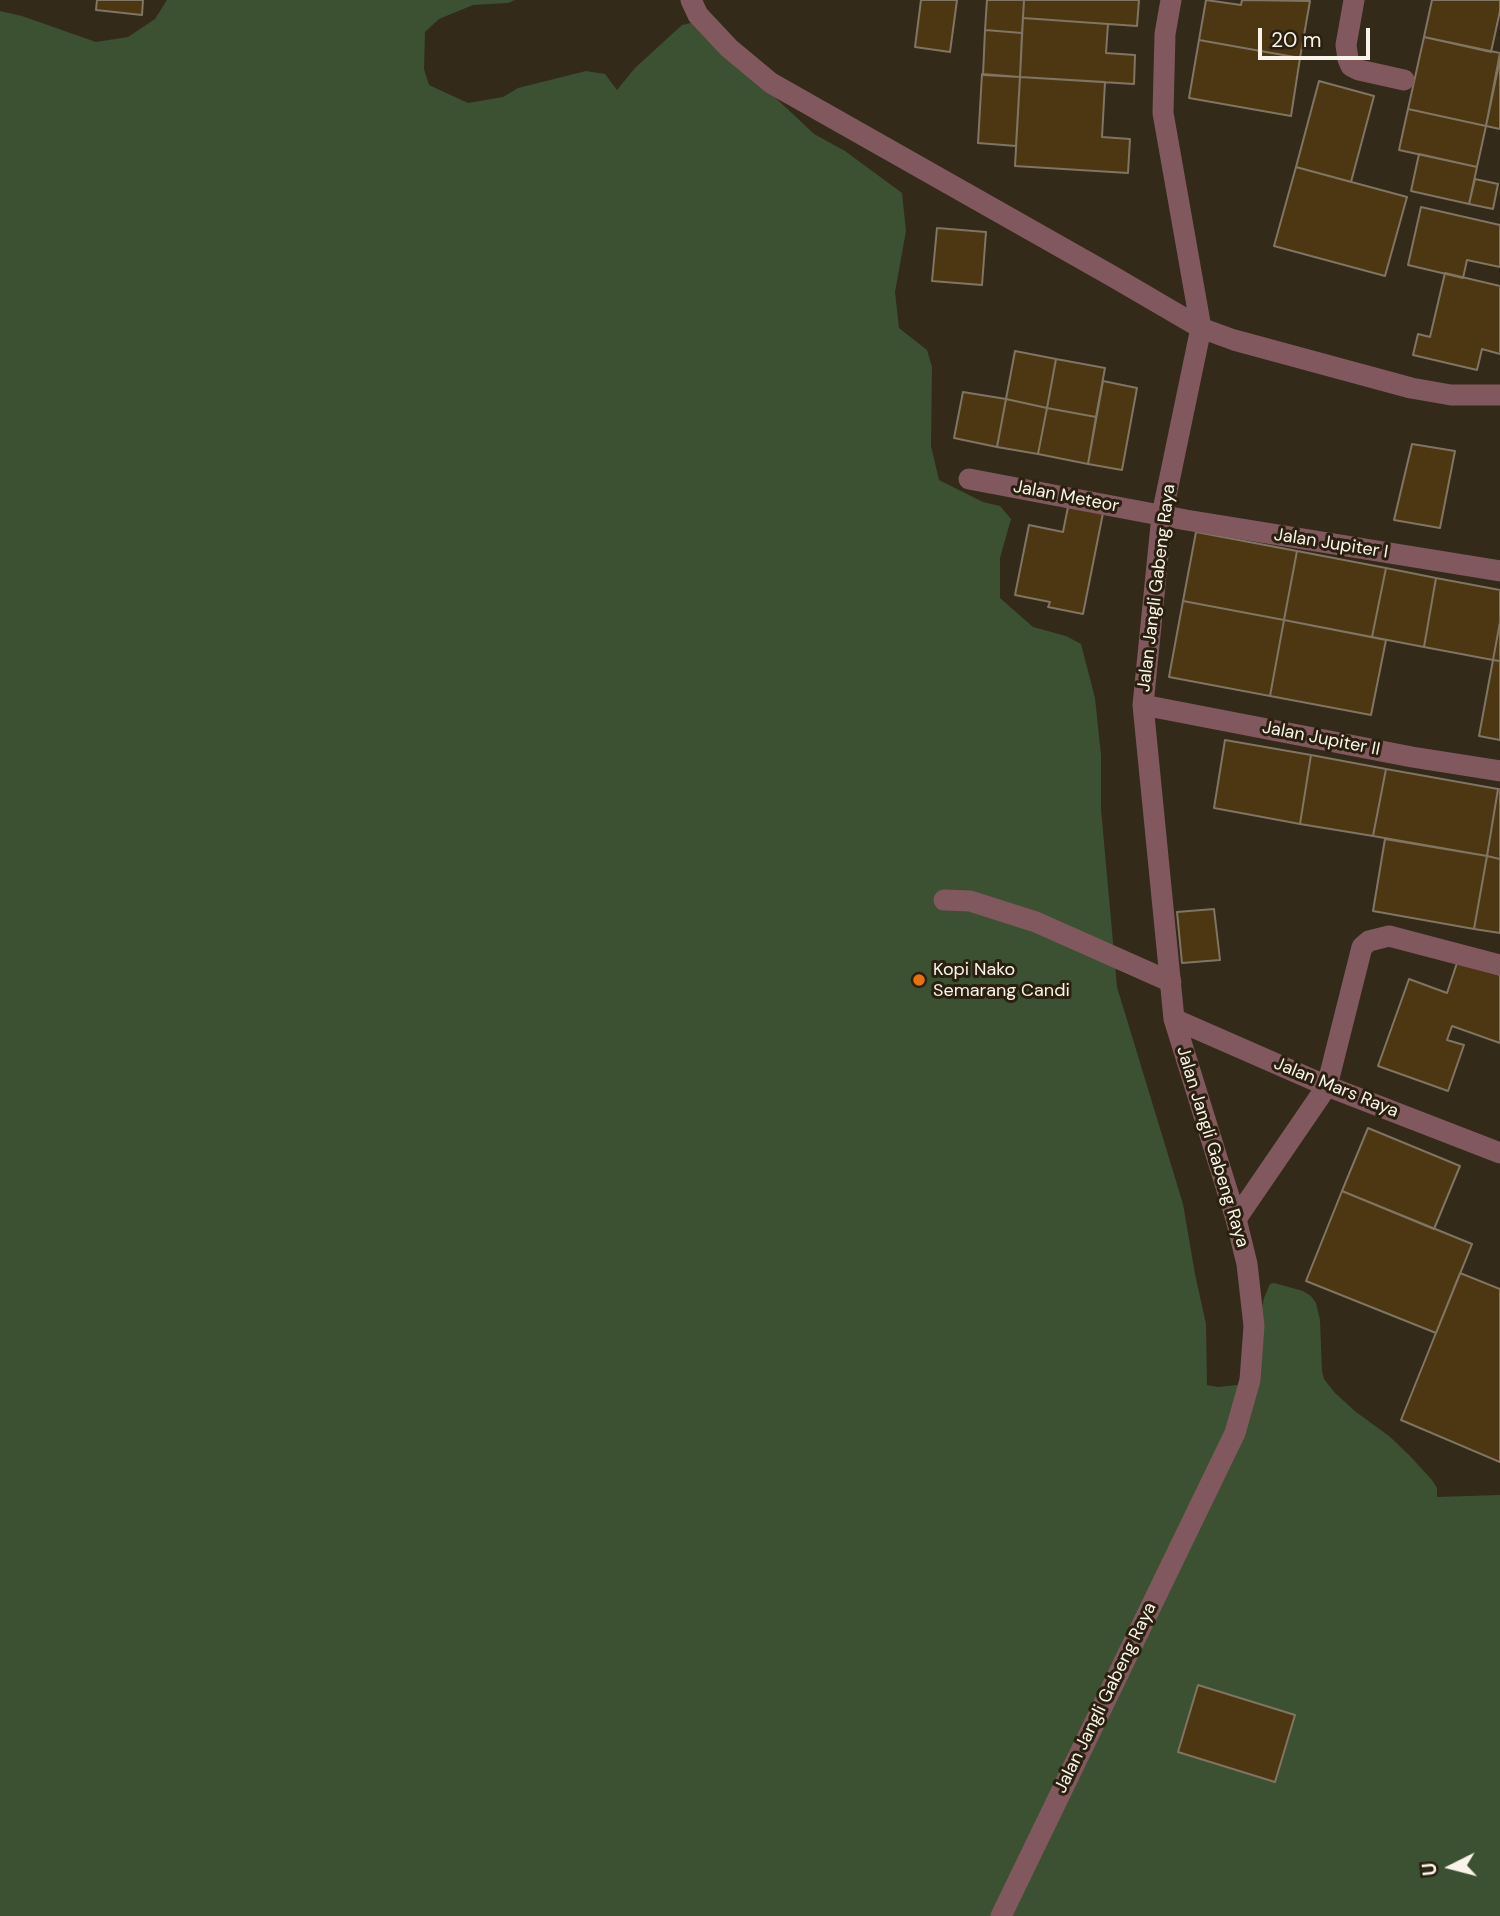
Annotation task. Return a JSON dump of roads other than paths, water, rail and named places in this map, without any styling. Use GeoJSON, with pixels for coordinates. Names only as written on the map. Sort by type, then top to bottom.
{"type":"FeatureCollection","features":[{"type":"Feature","properties":{"kind":"street"},"geometry":{"type":"LineString","coordinates":[[691,0],[698,15],[729,48],[771,83],[1201,328],[1245,343],[1411,388],[1451,395],[1500,395]]}},
{"type":"Feature","properties":{"kind":"street"},"geometry":{"type":"LineString","coordinates":[[1171,0],[1165,34],[1163,113],[1201,328]]}},
{"type":"Feature","properties":{"kind":"street"},"geometry":{"type":"LineString","coordinates":[[1354,0],[1346,45],[1351,66],[1404,80]]}},
{"type":"Feature","properties":{"kind":"street","name":"Jalan Jangli Gabeng Raya"},"geometry":{"type":"LineString","coordinates":[[1001,1916],[1235,1433],[1250,1380],[1254,1326],[1247,1264],[1236,1219],[1174,1019],[1143,705],[1163,515],[1201,328]]}},
{"type":"Feature","properties":{"kind":"street","name":"Jalan Meteor"},"geometry":{"type":"LineString","coordinates":[[968,479],[1163,515]]}},
{"type":"Feature","properties":{"kind":"street","name":"Jalan Jupiter I"},"geometry":{"type":"LineString","coordinates":[[1163,515],[1500,571]]}},
{"type":"Feature","properties":{"kind":"street","name":"Jalan Jupiter II"},"geometry":{"type":"LineString","coordinates":[[1143,705],[1500,771]]}},
{"type":"Feature","properties":{"kind":"street"},"geometry":{"type":"LineString","coordinates":[[944,900],[970,901],[1036,922],[1171,982]]}},
{"type":"Feature","properties":{"kind":"street"},"geometry":{"type":"LineString","coordinates":[[1236,1219],[1328,1086],[1362,947],[1369,941],[1390,936],[1500,965]]}},
{"type":"Feature","properties":{"kind":"street","name":"Jalan Mars Raya"},"geometry":{"type":"LineString","coordinates":[[1174,1019],[1328,1086],[1500,1153]]}},
{"type":"Feature","properties":{"kind":"place","name":"Kopi Nako Semarang Candi"},"geometry":{"type":"Point","coordinates":[919,980]}}]}
